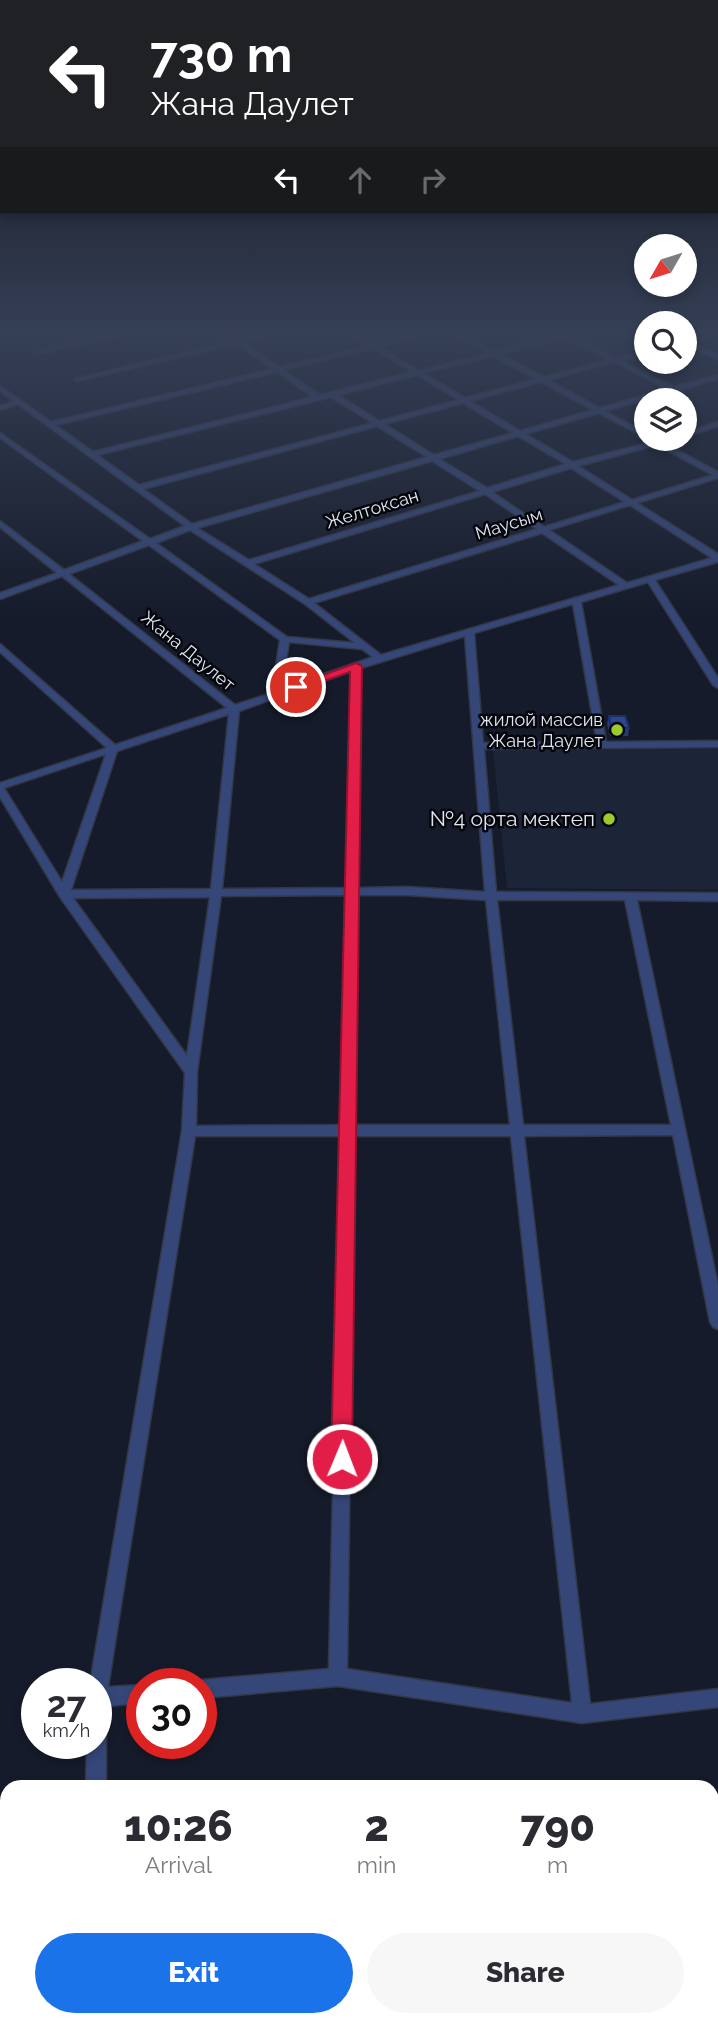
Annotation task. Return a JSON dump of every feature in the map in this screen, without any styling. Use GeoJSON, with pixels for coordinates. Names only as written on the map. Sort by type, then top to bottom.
{"type":"FeatureCollection","features":[{"type":"Feature","properties":{"kind":"street"},"geometry":{"type":"LineString","coordinates":[[56,428],[191,527],[308,602],[380,658]]}},
{"type":"Feature","properties":{"kind":"street"},"geometry":{"type":"LineString","coordinates":[[94,454],[196,428]]}},
{"type":"Feature","properties":{"kind":"street"},"geometry":{"type":"LineString","coordinates":[[138,488],[366,428]]}},
{"type":"Feature","properties":{"kind":"street"},"geometry":{"type":"LineString","coordinates":[[390,428],[626,586]]}},
{"type":"Feature","properties":{"kind":"street"},"geometry":{"type":"LineString","coordinates":[[510,428],[718,559]]}},
{"type":"Feature","properties":{"kind":"street"},"geometry":{"type":"LineString","coordinates":[[0,596],[222,516],[538,428]]}},
{"type":"Feature","properties":{"kind":"street"},"geometry":{"type":"LineString","coordinates":[[0,435],[285,639],[364,646]]}},
{"type":"Feature","properties":{"kind":"street","name":"Желтоксан"},"geometry":{"type":"LineString","coordinates":[[246,564],[634,447]]}},
{"type":"Feature","properties":{"kind":"street"},"geometry":{"type":"LineString","coordinates":[[674,451],[718,475]]}},
{"type":"Feature","properties":{"kind":"street","name":"Маусым"},"geometry":{"type":"LineString","coordinates":[[308,602],[718,475]]}},
{"type":"Feature","properties":{"kind":"street","name":"Жана Даулет"},"geometry":{"type":"LineString","coordinates":[[0,523],[234,709],[380,658],[718,559]]}},
{"type":"Feature","properties":{"kind":"street"},"geometry":{"type":"LineString","coordinates":[[650,579],[718,685]]}},
{"type":"Feature","properties":{"kind":"street"},"geometry":{"type":"LineString","coordinates":[[577,601],[602,745]]}},
{"type":"Feature","properties":{"kind":"street"},"geometry":{"type":"LineString","coordinates":[[469,632],[491,896],[582,1714]]}},
{"type":"Feature","properties":{"kind":"street"},"geometry":{"type":"LineString","coordinates":[[276,694],[285,639]]}},
{"type":"Feature","properties":{"kind":"street"},"geometry":{"type":"LineString","coordinates":[[0,647],[113,748]]}},
{"type":"Feature","properties":{"kind":"street"},"geometry":{"type":"LineString","coordinates":[[338,1678],[356,666]]}},
{"type":"Feature","properties":{"kind":"street"},"geometry":{"type":"LineString","coordinates":[[102,1668],[188,1131],[191,1072],[216,892],[234,709],[0,788],[64,894],[191,1072]]}},
{"type":"Feature","properties":{"kind":"street"},"geometry":{"type":"LineString","coordinates":[[478,746],[718,744]]}},
{"type":"Feature","properties":{"kind":"street"},"geometry":{"type":"LineString","coordinates":[[64,894],[113,748]]}},
{"type":"Feature","properties":{"kind":"street"},"geometry":{"type":"LineString","coordinates":[[64,894],[407,891],[491,896],[718,897]]}},
{"type":"Feature","properties":{"kind":"street"},"geometry":{"type":"LineString","coordinates":[[630,896],[679,1130],[713,1274],[718,1322]]}},
{"type":"Feature","properties":{"kind":"street"},"geometry":{"type":"LineString","coordinates":[[188,1131],[679,1130]]}},
{"type":"Feature","properties":{"kind":"street"},"geometry":{"type":"LineString","coordinates":[[217,1688],[338,1678],[582,1714],[718,1698]]}},
{"type":"Feature","properties":{"kind":"street"},"geometry":{"type":"LineString","coordinates":[[96,1759],[96,1780]]}},
{"type":"Feature","properties":{"kind":"shaded area","name":"№4 орта мектеп"},"geometry":{"type":"Polygon","coordinates":[[[718,749],[718,890],[507,888],[493,750],[718,749]]]}},
{"type":"Feature","properties":{"kind":"building"},"geometry":{"type":"Polygon","coordinates":[[[609,716],[625,716],[629,728],[611,728],[609,716]]]}},
{"type":"Feature","properties":{"kind":"place","name":"жилой массив Жана Даулет"},"geometry":{"type":"Point","coordinates":[617,730]}},
{"type":"Feature","properties":{"kind":"place","name":"№4 орта мектеп"},"geometry":{"type":"Point","coordinates":[609,819]}},
{"type":"Feature","properties":{"kind":"route"},"geometry":{"type":"LineString","coordinates":[[296,687],[356,666],[342,1459]]}}]}
